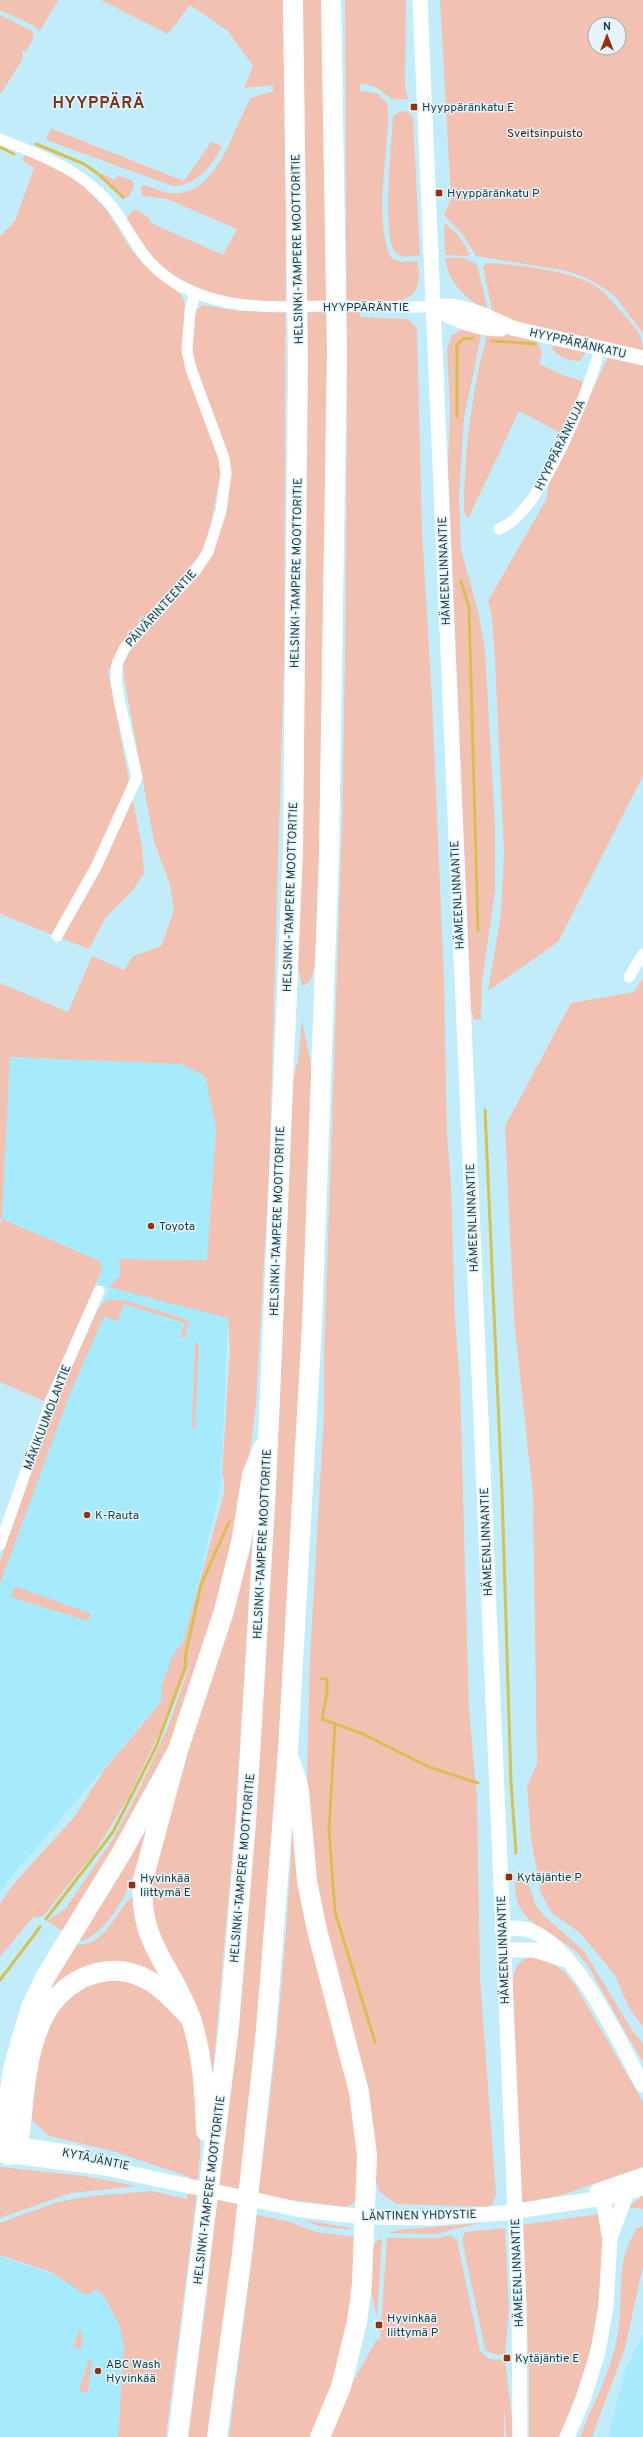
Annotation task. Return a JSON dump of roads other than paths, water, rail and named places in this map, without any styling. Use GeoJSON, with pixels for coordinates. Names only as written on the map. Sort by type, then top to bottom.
{"type":"FeatureCollection","features":[{"type":"Feature","properties":{"kind":"highway","name":"HELSINKI-TAMPERE MOOTTORITIE"},"geometry":{"type":"LineString","coordinates":[[178,2437],[229,2026],[246,1822],[268,1433],[293,851],[298,368],[293,0]]}},
{"type":"Feature","properties":{"kind":"highway"},"geometry":{"type":"LineString","coordinates":[[217,2437],[242,2254],[266,2030],[288,1751],[312,1325],[329,854],[337,355],[332,0]]}},
{"type":"Feature","properties":{"kind":"highway"},"geometry":{"type":"LineString","coordinates":[[211,2174],[206,2134],[205,2083],[200,2048],[191,2018],[179,1991],[151,1941],[145,1925],[142,1900],[143,1880],[178,1750],[224,1611],[241,1543],[252,1475],[268,1433]]}},
{"type":"Feature","properties":{"kind":"highway"},"geometry":{"type":"LineString","coordinates":[[6,2147],[13,2069],[31,2007],[46,1976],[122,1852],[178,1750]]}},
{"type":"Feature","properties":{"kind":"highway"},"geometry":{"type":"LineString","coordinates":[[288,1751],[299,1790],[307,1881],[317,1930],[358,2086],[367,2154],[362,2284],[357,2322],[340,2387],[320,2437]]}},
{"type":"Feature","properties":{"kind":"highway"},"geometry":{"type":"LineString","coordinates":[[6,2147],[30,2060],[46,2014],[65,1989],[92,1974],[122,1970],[147,1979],[161,1988],[191,2018]]}},
{"type":"Feature","properties":{"kind":"main road","name":"HÄMEENLINNANTIE"},"geometry":{"type":"LineString","coordinates":[[420,0],[502,1950],[519,2304],[520,2437]]}},
{"type":"Feature","properties":{"kind":"main road","name":"HYYPPÄRÄNKATU"},"geometry":{"type":"LineString","coordinates":[[434,307],[449,317],[486,328],[512,328],[643,358]]}},
{"type":"Feature","properties":{"kind":"main road"},"geometry":{"type":"LineString","coordinates":[[502,1928],[530,1931],[554,1946],[568,1960],[582,1978],[643,2085]]}},
{"type":"Feature","properties":{"kind":"main road"},"geometry":{"type":"LineString","coordinates":[[502,1950],[534,1950],[568,1960]]}},
{"type":"Feature","properties":{"kind":"main road","name":"KYTÄJÄNTIE"},"geometry":{"type":"LineString","coordinates":[[6,2147],[189,2185],[274,2205]]}},
{"type":"Feature","properties":{"kind":"main road","name":"LÄNTINEN YHDYSTIE"},"geometry":{"type":"LineString","coordinates":[[565,2204],[643,2175]]}},
{"type":"Feature","properties":{"kind":"main road","name":"LÄNTINEN YHDYSTIE"},"geometry":{"type":"LineString","coordinates":[[274,2205],[330,2214],[365,2217],[430,2218],[544,2208],[603,2198],[643,2188]]}},
{"type":"Feature","properties":{"kind":"main road"},"geometry":{"type":"LineString","coordinates":[[610,2238],[627,2192]]}},
{"type":"Feature","properties":{"kind":"main road"},"geometry":{"type":"LineString","coordinates":[[567,2437],[582,2400],[598,2352],[606,2306],[610,2238],[603,2198]]}},
{"type":"Feature","properties":{"kind":"street","name":"HYYPPÄRÄNTIE"},"geometry":{"type":"LineString","coordinates":[[0,139],[62,165],[86,181],[116,212],[134,244],[154,267],[170,280],[195,293],[227,304],[274,307],[434,307]]}},
{"type":"Feature","properties":{"kind":"street","name":"PÄIVÄRINTEENTIE"},"geometry":{"type":"LineString","coordinates":[[57,936],[96,867],[137,777],[119,698],[116,680],[117,664],[125,647],[196,570],[208,552],[221,511],[226,474],[224,458],[191,369],[187,351],[190,312],[195,293]]}},
{"type":"Feature","properties":{"kind":"street","name":"HYYPPÄRÄNKUJA"},"geometry":{"type":"LineString","coordinates":[[499,528],[513,521],[523,510],[548,475],[587,391],[601,348]]}},
{"type":"Feature","properties":{"kind":"street"},"geometry":{"type":"LineString","coordinates":[[628,977],[643,954]]}},
{"type":"Feature","properties":{"kind":"street","name":"MÄKIKUUMOLANTIE"},"geometry":{"type":"LineString","coordinates":[[0,1544],[50,1403],[99,1291]]}},
{"type":"Feature","properties":{"kind":"waterway"},"geometry":{"type":"LineString","coordinates":[[36,144],[84,164],[97,173],[123,197]]}},
{"type":"Feature","properties":{"kind":"waterway"},"geometry":{"type":"LineString","coordinates":[[0,147],[14,154]]}},
{"type":"Feature","properties":{"kind":"waterway"},"geometry":{"type":"LineString","coordinates":[[457,417],[457,345],[463,339],[473,338]]}},
{"type":"Feature","properties":{"kind":"waterway"},"geometry":{"type":"LineString","coordinates":[[492,341],[535,344]]}},
{"type":"Feature","properties":{"kind":"waterway"},"geometry":{"type":"LineString","coordinates":[[461,581],[469,608],[478,930]]}},
{"type":"Feature","properties":{"kind":"waterway"},"geometry":{"type":"LineString","coordinates":[[485,1110],[502,1492],[511,1783],[516,1853]]}},
{"type":"Feature","properties":{"kind":"waterway"},"geometry":{"type":"LineString","coordinates":[[46,1919],[113,1832],[156,1747],[186,1665],[185,1657],[201,1585],[229,1522]]}},
{"type":"Feature","properties":{"kind":"waterway"},"geometry":{"type":"LineString","coordinates":[[322,1679],[327,1679],[327,1694],[322,1719],[363,1734],[429,1767],[478,1783]]}},
{"type":"Feature","properties":{"kind":"waterway"},"geometry":{"type":"LineString","coordinates":[[335,1724],[329,1830],[335,1912],[375,2042]]}},
{"type":"Feature","properties":{"kind":"waterway"},"geometry":{"type":"LineString","coordinates":[[0,1980],[40,1927]]}},
{"type":"Feature","properties":{"kind":"place","name":"Hyyppäränkatu E"},"geometry":{"type":"Point","coordinates":[414,107]}},
{"type":"Feature","properties":{"kind":"place","name":"Hyyppäränkatu P"},"geometry":{"type":"Point","coordinates":[439,193]}},
{"type":"Feature","properties":{"kind":"place","name":"Toyota"},"geometry":{"type":"Point","coordinates":[151,1226]}},
{"type":"Feature","properties":{"kind":"place","name":"K-Rauta"},"geometry":{"type":"Point","coordinates":[87,1515]}},
{"type":"Feature","properties":{"kind":"place","name":"Kytäjäntie P"},"geometry":{"type":"Point","coordinates":[509,1877]}},
{"type":"Feature","properties":{"kind":"place","name":"Hyvinkää liittymä E"},"geometry":{"type":"Point","coordinates":[132,1885]}},
{"type":"Feature","properties":{"kind":"place","name":"Hyvinkää liittymä P"},"geometry":{"type":"Point","coordinates":[379,2325]}},
{"type":"Feature","properties":{"kind":"place","name":"Kytäjäntie E"},"geometry":{"type":"Point","coordinates":[507,2358]}},
{"type":"Feature","properties":{"kind":"place","name":"ABC Wash Hyvinkää"},"geometry":{"type":"Point","coordinates":[98,2371]}},
{"type":"Feature","properties":{"kind":"district","name":"HYYPPÄRÄ"},"geometry":{"type":"Point","coordinates":[99,102]}},
{"type":"Feature","properties":{"kind":"park label","name":"Sveitsinpuisto"},"geometry":{"type":"Point","coordinates":[545,133]}}]}
